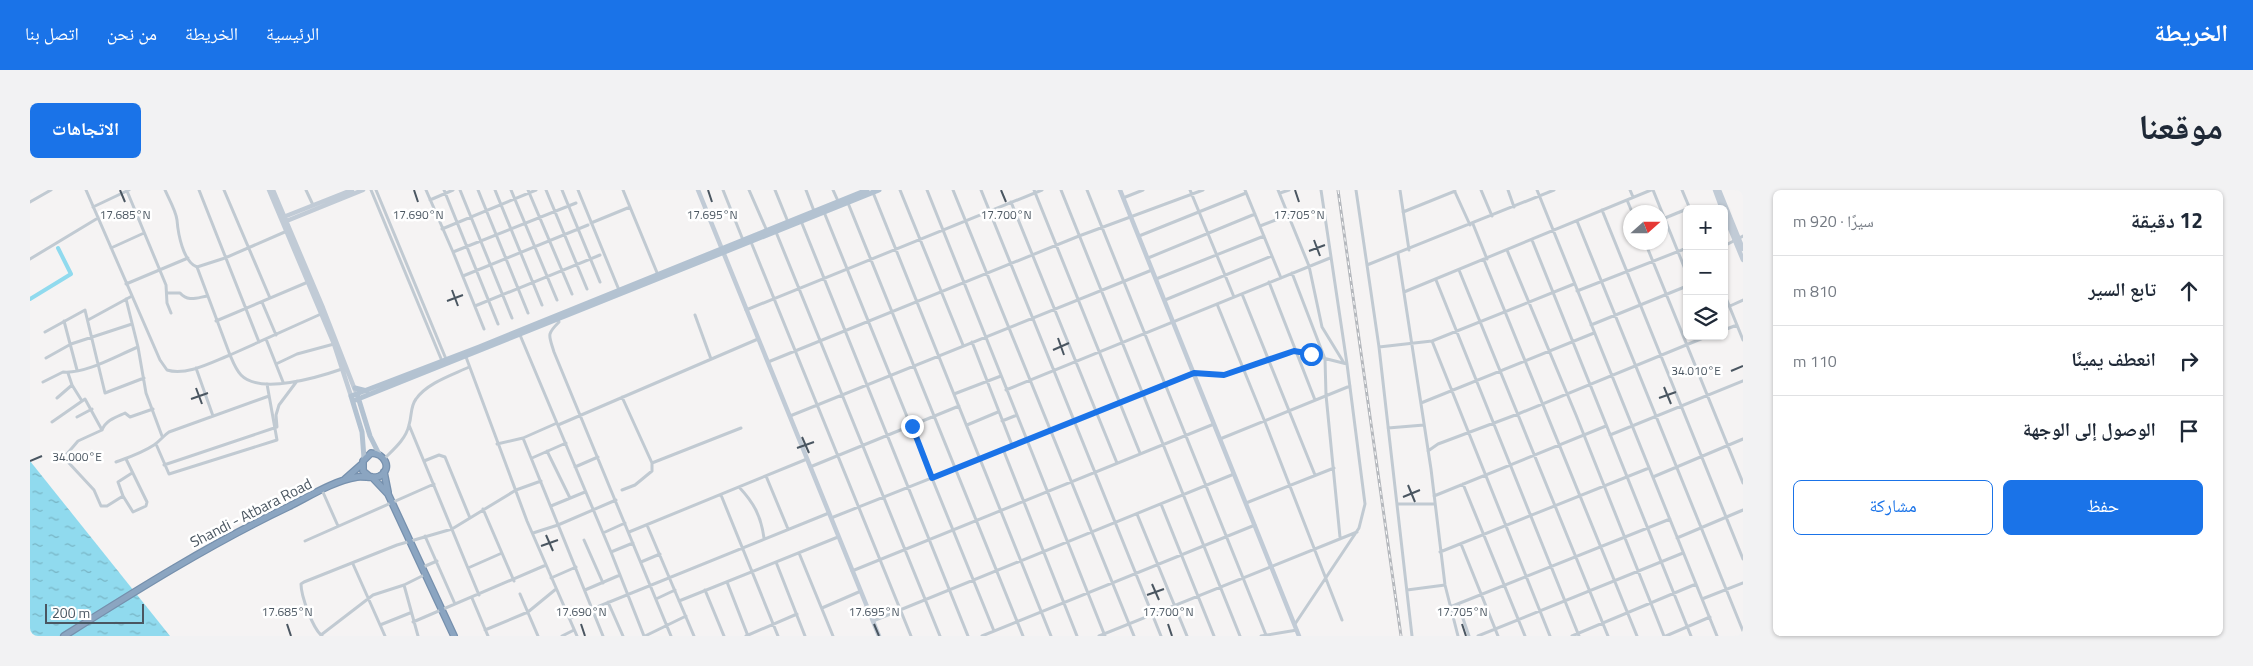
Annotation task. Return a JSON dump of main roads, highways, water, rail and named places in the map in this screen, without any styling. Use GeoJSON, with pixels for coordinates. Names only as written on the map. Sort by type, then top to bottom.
{"type":"FeatureCollection","features":[{"type":"Feature","properties":{"kind":"highway"},"geometry":{"type":"LineString","coordinates":[[388,494],[364,471],[363,461],[371,454],[382,457],[386,465],[384,472],[388,494],[454,636]]}},
{"type":"Feature","properties":{"kind":"highway","name":"Shandi - Atbara Road"},"geometry":{"type":"LineString","coordinates":[[343,480],[363,461]]}},
{"type":"Feature","properties":{"kind":"highway"},"geometry":{"type":"LineString","coordinates":[[370,476],[379,476],[384,472]]}},
{"type":"Feature","properties":{"kind":"highway","name":"Shandi - Atbara Road"},"geometry":{"type":"LineString","coordinates":[[70,636],[171,570],[236,533],[343,480],[370,476]]}},
{"type":"Feature","properties":{"kind":"highway"},"geometry":{"type":"LineString","coordinates":[[64,636],[161,577]]}},
{"type":"Feature","properties":{"kind":"main road"},"geometry":{"type":"LineString","coordinates":[[356,399],[444,361],[557,318],[838,202],[879,190]]}},
{"type":"Feature","properties":{"kind":"main road"},"geometry":{"type":"LineString","coordinates":[[356,399],[369,392],[466,357],[520,335],[619,290],[751,242],[848,203],[867,192]]}},
{"type":"Feature","properties":{"kind":"main road"},"geometry":{"type":"LineString","coordinates":[[354,388],[369,392]]}},
{"type":"Feature","properties":{"kind":"main road"},"geometry":{"type":"LineString","coordinates":[[356,399],[370,436],[382,457]]}},
{"type":"Feature","properties":{"kind":"main road"},"geometry":{"type":"LineString","coordinates":[[356,399],[362,432],[363,461]]}},
{"type":"Feature","properties":{"kind":"water"},"geometry":{"type":"Polygon","coordinates":[[[30,461],[170,636],[30,636],[30,461]]]}},
{"type":"Feature","properties":{"kind":"waterway"},"geometry":{"type":"LineString","coordinates":[[30,299],[71,274],[58,248]]}},
{"type":"Feature","properties":{"kind":"railway"},"geometry":{"type":"LineString","coordinates":[[1338,190],[1401,636]]}}]}
